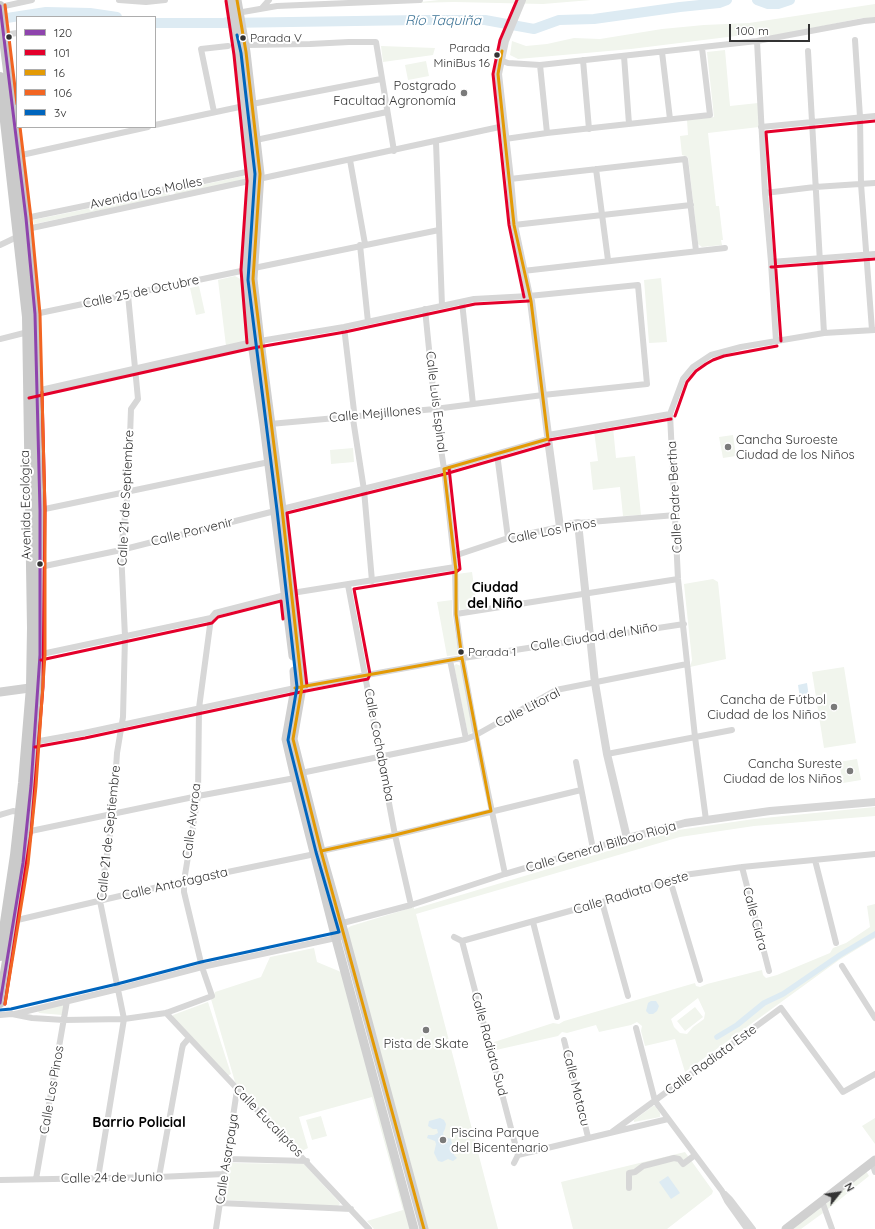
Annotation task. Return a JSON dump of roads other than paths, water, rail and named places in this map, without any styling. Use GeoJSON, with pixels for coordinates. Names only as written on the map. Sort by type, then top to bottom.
{"type":"FeatureCollection","features":[{"type":"Feature","properties":{"kind":"main road"},"geometry":{"type":"LineString","coordinates":[[231,0],[236,15],[239,32],[239,54],[258,176]]}},
{"type":"Feature","properties":{"kind":"main road"},"geometry":{"type":"LineString","coordinates":[[236,15],[237,0]]}},
{"type":"Feature","properties":{"kind":"main road","name":"Avenida Ecológica"},"geometry":{"type":"LineString","coordinates":[[1,13],[4,35],[7,136]]}},
{"type":"Feature","properties":{"kind":"main road"},"geometry":{"type":"LineString","coordinates":[[239,32],[245,45],[248,105],[256,140],[258,176],[250,269],[253,278],[256,342],[269,462],[278,510]]}},
{"type":"Feature","properties":{"kind":"main road","name":"Avenida Ecológica"},"geometry":{"type":"LineString","coordinates":[[0,77],[7,136],[14,157],[26,218],[35,314],[32,393],[31,511],[36,655]]}},
{"type":"Feature","properties":{"kind":"main road","name":"Avenida Ecológica"},"geometry":{"type":"LineString","coordinates":[[0,1004],[26,832],[34,742],[40,568],[40,510],[14,157]]}},
{"type":"Feature","properties":{"kind":"main road"},"geometry":{"type":"LineString","coordinates":[[256,342],[270,424],[278,510],[299,688],[286,739],[298,776],[337,925],[424,1229]]}},
{"type":"Feature","properties":{"kind":"main road","name":"Avenida Ecológica"},"geometry":{"type":"LineString","coordinates":[[0,956],[7,918],[35,687]]}},
{"type":"Feature","properties":{"kind":"main road"},"geometry":{"type":"LineString","coordinates":[[0,692],[35,687]]}},
{"type":"Feature","properties":{"kind":"main road"},"geometry":{"type":"LineString","coordinates":[[341,938],[414,1229]]}},
{"type":"Feature","properties":{"kind":"main road"},"geometry":{"type":"LineString","coordinates":[[786,1229],[873,1161]]}},
{"type":"Feature","properties":{"kind":"street"},"geometry":{"type":"LineString","coordinates":[[1,13],[32,0]]}},
{"type":"Feature","properties":{"kind":"street"},"geometry":{"type":"LineString","coordinates":[[119,0],[146,2],[165,0]]}},
{"type":"Feature","properties":{"kind":"street"},"geometry":{"type":"LineString","coordinates":[[262,8],[269,0]]}},
{"type":"Feature","properties":{"kind":"street"},"geometry":{"type":"LineString","coordinates":[[236,15],[262,8],[277,6],[420,0]]}},
{"type":"Feature","properties":{"kind":"street"},"geometry":{"type":"LineString","coordinates":[[522,0],[505,40],[498,74],[514,225],[528,296],[531,301],[560,527]]}},
{"type":"Feature","properties":{"kind":"street"},"geometry":{"type":"LineString","coordinates":[[500,60],[508,63],[540,65],[702,48],[758,42],[875,20]]}},
{"type":"Feature","properties":{"kind":"street"},"geometry":{"type":"LineString","coordinates":[[4,35],[16,33]]}},
{"type":"Feature","properties":{"kind":"street"},"geometry":{"type":"LineString","coordinates":[[855,40],[866,254],[873,330]]}},
{"type":"Feature","properties":{"kind":"street"},"geometry":{"type":"LineString","coordinates":[[245,45],[376,42],[394,151]]}},
{"type":"Feature","properties":{"kind":"street"},"geometry":{"type":"LineString","coordinates":[[758,42],[764,193],[771,262],[776,341]]}},
{"type":"Feature","properties":{"kind":"street"},"geometry":{"type":"LineString","coordinates":[[214,112],[200,49],[228,46]]}},
{"type":"Feature","properties":{"kind":"street"},"geometry":{"type":"LineString","coordinates":[[505,139],[710,115],[702,48]]}},
{"type":"Feature","properties":{"kind":"street"},"geometry":{"type":"LineString","coordinates":[[808,51],[824,333]]}},
{"type":"Feature","properties":{"kind":"street"},"geometry":{"type":"LineString","coordinates":[[662,52],[670,119]]}},
{"type":"Feature","properties":{"kind":"street"},"geometry":{"type":"LineString","coordinates":[[624,56],[629,124]]}},
{"type":"Feature","properties":{"kind":"street"},"geometry":{"type":"LineString","coordinates":[[583,60],[589,129]]}},
{"type":"Feature","properties":{"kind":"street"},"geometry":{"type":"LineString","coordinates":[[540,65],[546,133]]}},
{"type":"Feature","properties":{"kind":"street"},"geometry":{"type":"LineString","coordinates":[[156,125],[381,78]]}},
{"type":"Feature","properties":{"kind":"street"},"geometry":{"type":"LineString","coordinates":[[256,140],[387,112]]}},
{"type":"Feature","properties":{"kind":"street"},"geometry":{"type":"LineString","coordinates":[[761,127],[875,116]]}},
{"type":"Feature","properties":{"kind":"street","name":"Avenida Los Molles"},"geometry":{"type":"LineString","coordinates":[[26,218],[350,160],[504,126]]}},
{"type":"Feature","properties":{"kind":"street"},"geometry":{"type":"LineString","coordinates":[[14,157],[144,128]]}},
{"type":"Feature","properties":{"kind":"street"},"geometry":{"type":"LineString","coordinates":[[436,142],[442,306]]}},
{"type":"Feature","properties":{"kind":"street"},"geometry":{"type":"LineString","coordinates":[[510,179],[686,158],[696,251]]}},
{"type":"Feature","properties":{"kind":"street"},"geometry":{"type":"LineString","coordinates":[[350,160],[363,245],[368,322]]}},
{"type":"Feature","properties":{"kind":"street"},"geometry":{"type":"LineString","coordinates":[[596,169],[608,260]]}},
{"type":"Feature","properties":{"kind":"street","name":"Avenida Los Molles"},"geometry":{"type":"LineString","coordinates":[[27,229],[258,176]]}},
{"type":"Feature","properties":{"kind":"street"},"geometry":{"type":"LineString","coordinates":[[764,193],[815,187],[875,183]]}},
{"type":"Feature","properties":{"kind":"street"},"geometry":{"type":"LineString","coordinates":[[514,225],[691,205]]}},
{"type":"Feature","properties":{"kind":"street","name":"Calle 25 de Octubre"},"geometry":{"type":"LineString","coordinates":[[35,314],[128,296],[439,230]]}},
{"type":"Feature","properties":{"kind":"street"},"geometry":{"type":"LineString","coordinates":[[0,245],[19,236]]}},
{"type":"Feature","properties":{"kind":"street"},"geometry":{"type":"LineString","coordinates":[[523,271],[608,260],[725,248]]}},
{"type":"Feature","properties":{"kind":"street"},"geometry":{"type":"LineString","coordinates":[[771,262],[875,254]]}},
{"type":"Feature","properties":{"kind":"street","name":"Calle Mejillones"},"geometry":{"type":"LineString","coordinates":[[270,424],[354,415],[435,409],[543,395],[647,384],[638,285],[528,296]]}},
{"type":"Feature","properties":{"kind":"street","name":"Calle 21 de Septiembre"},"geometry":{"type":"LineString","coordinates":[[98,1178],[124,1019],[100,901],[113,814],[117,753],[123,717],[125,637],[121,550],[128,491],[131,409],[138,399],[128,296]]}},
{"type":"Feature","properties":{"kind":"street"},"geometry":{"type":"LineString","coordinates":[[32,393],[256,342],[344,327],[474,299],[528,296]]}},
{"type":"Feature","properties":{"kind":"street"},"geometry":{"type":"LineString","coordinates":[[462,302],[473,404]]}},
{"type":"Feature","properties":{"kind":"street","name":"Calle Luis Espinal"},"geometry":{"type":"LineString","coordinates":[[425,309],[435,409],[444,469],[454,556],[456,614],[462,658],[491,812],[505,874]]}},
{"type":"Feature","properties":{"kind":"street"},"geometry":{"type":"LineString","coordinates":[[344,327],[364,490],[372,581]]}},
{"type":"Feature","properties":{"kind":"street","name":"Calle Padre Bertha"},"geometry":{"type":"LineString","coordinates":[[706,820],[695,737],[678,579],[670,414],[683,379],[692,367],[711,355],[723,351],[824,333],[873,330]]}},
{"type":"Feature","properties":{"kind":"street"},"geometry":{"type":"LineString","coordinates":[[0,339],[28,332]]}},
{"type":"Feature","properties":{"kind":"street","name":"Calle Porvenir"},"geometry":{"type":"LineString","coordinates":[[40,568],[121,550],[364,490],[497,454],[548,437],[670,414]]}},
{"type":"Feature","properties":{"kind":"street"},"geometry":{"type":"LineString","coordinates":[[497,454],[508,538]]}},
{"type":"Feature","properties":{"kind":"street"},"geometry":{"type":"LineString","coordinates":[[40,510],[269,462]]}},
{"type":"Feature","properties":{"kind":"street","name":"Calle Los Pinos"},"geometry":{"type":"LineString","coordinates":[[454,556],[508,538],[578,523],[676,515]]}},
{"type":"Feature","properties":{"kind":"street"},"geometry":{"type":"LineString","coordinates":[[578,523],[584,594],[595,683],[607,754],[627,838]]}},
{"type":"Feature","properties":{"kind":"street"},"geometry":{"type":"LineString","coordinates":[[36,655],[211,618],[215,613],[288,594],[455,567]]}},
{"type":"Feature","properties":{"kind":"street"},"geometry":{"type":"LineString","coordinates":[[456,614],[678,579]]}},
{"type":"Feature","properties":{"kind":"street","name":"Calle Cochabamba"},"geometry":{"type":"LineString","coordinates":[[348,585],[410,905]]}},
{"type":"Feature","properties":{"kind":"street","name":"Calle Avaroa"},"geometry":{"type":"LineString","coordinates":[[166,1013],[212,996],[202,967],[184,892],[184,881],[198,796],[199,708],[211,618]]}},
{"type":"Feature","properties":{"kind":"street","name":"Calle Ciudad del Niño"},"geometry":{"type":"LineString","coordinates":[[34,742],[365,675],[590,637],[684,624]]}},
{"type":"Feature","properties":{"kind":"street"},"geometry":{"type":"LineString","coordinates":[[450,660],[466,739]]}},
{"type":"Feature","properties":{"kind":"street","name":"Calle Litoral"},"geometry":{"type":"LineString","coordinates":[[26,832],[298,776],[466,739],[476,735],[556,690],[687,664]]}},
{"type":"Feature","properties":{"kind":"street"},"geometry":{"type":"LineString","coordinates":[[607,754],[732,730]]}},
{"type":"Feature","properties":{"kind":"street"},"geometry":{"type":"LineString","coordinates":[[576,762],[593,849]]}},
{"type":"Feature","properties":{"kind":"street","name":"Calle Antofagasta"},"geometry":{"type":"LineString","coordinates":[[13,921],[184,881],[318,853],[581,790]]}},
{"type":"Feature","properties":{"kind":"street","name":"Calle General Bilbao Rioja"},"geometry":{"type":"LineString","coordinates":[[337,925],[410,905],[505,874],[686,822],[770,811],[875,802]]}},
{"type":"Feature","properties":{"kind":"street"},"geometry":{"type":"LineString","coordinates":[[0,815],[13,811],[20,812]]}},
{"type":"Feature","properties":{"kind":"street","name":"Calle Radiata Oeste"},"geometry":{"type":"LineString","coordinates":[[462,941],[602,902],[684,875],[742,867],[875,854]]}},
{"type":"Feature","properties":{"kind":"street"},"geometry":{"type":"LineString","coordinates":[[815,860],[836,943]]}},
{"type":"Feature","properties":{"kind":"street","name":"Calle Cidra"},"geometry":{"type":"LineString","coordinates":[[742,867],[769,971]]}},
{"type":"Feature","properties":{"kind":"street"},"geometry":{"type":"LineString","coordinates":[[670,880],[700,980]]}},
{"type":"Feature","properties":{"kind":"street"},"geometry":{"type":"LineString","coordinates":[[602,902],[628,996]]}},
{"type":"Feature","properties":{"kind":"street"},"geometry":{"type":"LineString","coordinates":[[533,922],[557,1017]]}},
{"type":"Feature","properties":{"kind":"street"},"geometry":{"type":"LineString","coordinates":[[454,937],[462,941]]}},
{"type":"Feature","properties":{"kind":"street"},"geometry":{"type":"LineString","coordinates":[[0,1015],[12,1014],[118,989],[202,967],[341,938]]}},
{"type":"Feature","properties":{"kind":"street","name":"Calle Radiata Sud"},"geometry":{"type":"LineString","coordinates":[[462,941],[518,1155]]}},
{"type":"Feature","properties":{"kind":"street"},"geometry":{"type":"LineString","coordinates":[[842,966],[875,1018]]}},
{"type":"Feature","properties":{"kind":"street","name":"Calle Los Pinos"},"geometry":{"type":"LineString","coordinates":[[36,1179],[67,1001]]}},
{"type":"Feature","properties":{"kind":"street","name":"Calle Radiata Este"},"geometry":{"type":"LineString","coordinates":[[518,1155],[612,1132],[781,1008],[843,1092],[875,1074]]}},
{"type":"Feature","properties":{"kind":"street"},"geometry":{"type":"LineString","coordinates":[[12,1014],[32,1018],[64,1020],[124,1019],[166,1013]]}},
{"type":"Feature","properties":{"kind":"street","name":"Calle Eucaliptos"},"geometry":{"type":"LineString","coordinates":[[166,1013],[369,1229]]}},
{"type":"Feature","properties":{"kind":"street"},"geometry":{"type":"LineString","coordinates":[[636,1028],[655,1100],[747,1229]]}},
{"type":"Feature","properties":{"kind":"street"},"geometry":{"type":"LineString","coordinates":[[160,1177],[183,1045],[190,1038]]}},
{"type":"Feature","properties":{"kind":"street","name":"Calle Motacu"},"geometry":{"type":"LineString","coordinates":[[564,1040],[588,1137]]}},
{"type":"Feature","properties":{"kind":"street","name":"Calle Asarpaya"},"geometry":{"type":"LineString","coordinates":[[216,1229],[237,1090]]}},
{"type":"Feature","properties":{"kind":"street"},"geometry":{"type":"LineString","coordinates":[[632,1117],[630,1120],[631,1123],[636,1126]]}},
{"type":"Feature","properties":{"kind":"street"},"geometry":{"type":"LineString","coordinates":[[612,1132],[668,1119]]}},
{"type":"Feature","properties":{"kind":"street"},"geometry":{"type":"LineString","coordinates":[[514,1163],[518,1155]]}},
{"type":"Feature","properties":{"kind":"street"},"geometry":{"type":"LineString","coordinates":[[629,1188],[629,1173],[635,1172],[643,1166],[674,1158],[679,1159],[683,1164],[695,1155]]}},
{"type":"Feature","properties":{"kind":"street"},"geometry":{"type":"LineString","coordinates":[[227,1159],[307,1162]]}},
{"type":"Feature","properties":{"kind":"street"},"geometry":{"type":"LineString","coordinates":[[873,1161],[875,1172]]}},
{"type":"Feature","properties":{"kind":"street","name":"Calle 24 de Junio"},"geometry":{"type":"LineString","coordinates":[[0,1180],[160,1177],[224,1174]]}},
{"type":"Feature","properties":{"kind":"street"},"geometry":{"type":"LineString","coordinates":[[722,1192],[730,1199],[752,1229]]}},
{"type":"Feature","properties":{"kind":"street"},"geometry":{"type":"LineString","coordinates":[[822,1201],[832,1229]]}},
{"type":"Feature","properties":{"kind":"street"},"geometry":{"type":"LineString","coordinates":[[220,1203],[351,1209]]}},
{"type":"Feature","properties":{"kind":"waterway","name":"Río Taquiña"},"geometry":{"type":"LineString","coordinates":[[156,23],[485,20],[534,29],[559,20],[594,19],[719,3],[727,0]]}},
{"type":"Feature","properties":{"kind":"waterway","name":"Río Taquiña"},"geometry":{"type":"LineString","coordinates":[[757,0],[768,4],[778,4],[790,0]]}},
{"type":"Feature","properties":{"kind":"waterway","name":"Río Taquiña"},"geometry":{"type":"LineString","coordinates":[[20,16],[46,12],[90,13],[110,16]]}},
{"type":"Feature","properties":{"kind":"waterway","name":"Río Taquiña"},"geometry":{"type":"LineString","coordinates":[[0,19],[16,17]]}},
{"type":"Feature","properties":{"kind":"waterway"},"geometry":{"type":"LineString","coordinates":[[717,1037],[737,1025],[764,1003],[783,994],[840,955],[875,934]]}},
{"type":"Feature","properties":{"kind":"place","name":"Parada V"},"geometry":{"type":"Point","coordinates":[243,38]}},
{"type":"Feature","properties":{"kind":"place","name":"Parada MiniBus 16"},"geometry":{"type":"Point","coordinates":[497,55]}},
{"type":"Feature","properties":{"kind":"place","name":"Postgrado Facultad Agronomía"},"geometry":{"type":"Point","coordinates":[464,93]}},
{"type":"Feature","properties":{"kind":"place","name":"Cancha Suroeste Ciudad de los Niños"},"geometry":{"type":"Point","coordinates":[728,447]}},
{"type":"Feature","properties":{"kind":"place","name":"Parada 1"},"geometry":{"type":"Point","coordinates":[461,652]}},
{"type":"Feature","properties":{"kind":"place","name":"Cancha de Fútbol Ciudad de los Niños"},"geometry":{"type":"Point","coordinates":[834,707]}},
{"type":"Feature","properties":{"kind":"place","name":"Cancha Sureste Ciudad de los Niños"},"geometry":{"type":"Point","coordinates":[850,771]}},
{"type":"Feature","properties":{"kind":"place","name":"Pista de Skate"},"geometry":{"type":"Point","coordinates":[426,1030]}},
{"type":"Feature","properties":{"kind":"place","name":"Piscina Parque del Bicentenario"},"geometry":{"type":"Point","coordinates":[443,1140]}},
{"type":"Feature","properties":{"kind":"district","name":"Ciudad del Niño"},"geometry":{"type":"Point","coordinates":[495,596]}},
{"type":"Feature","properties":{"kind":"district","name":"Barrio Policial"},"geometry":{"type":"Point","coordinates":[139,1123]}}]}
